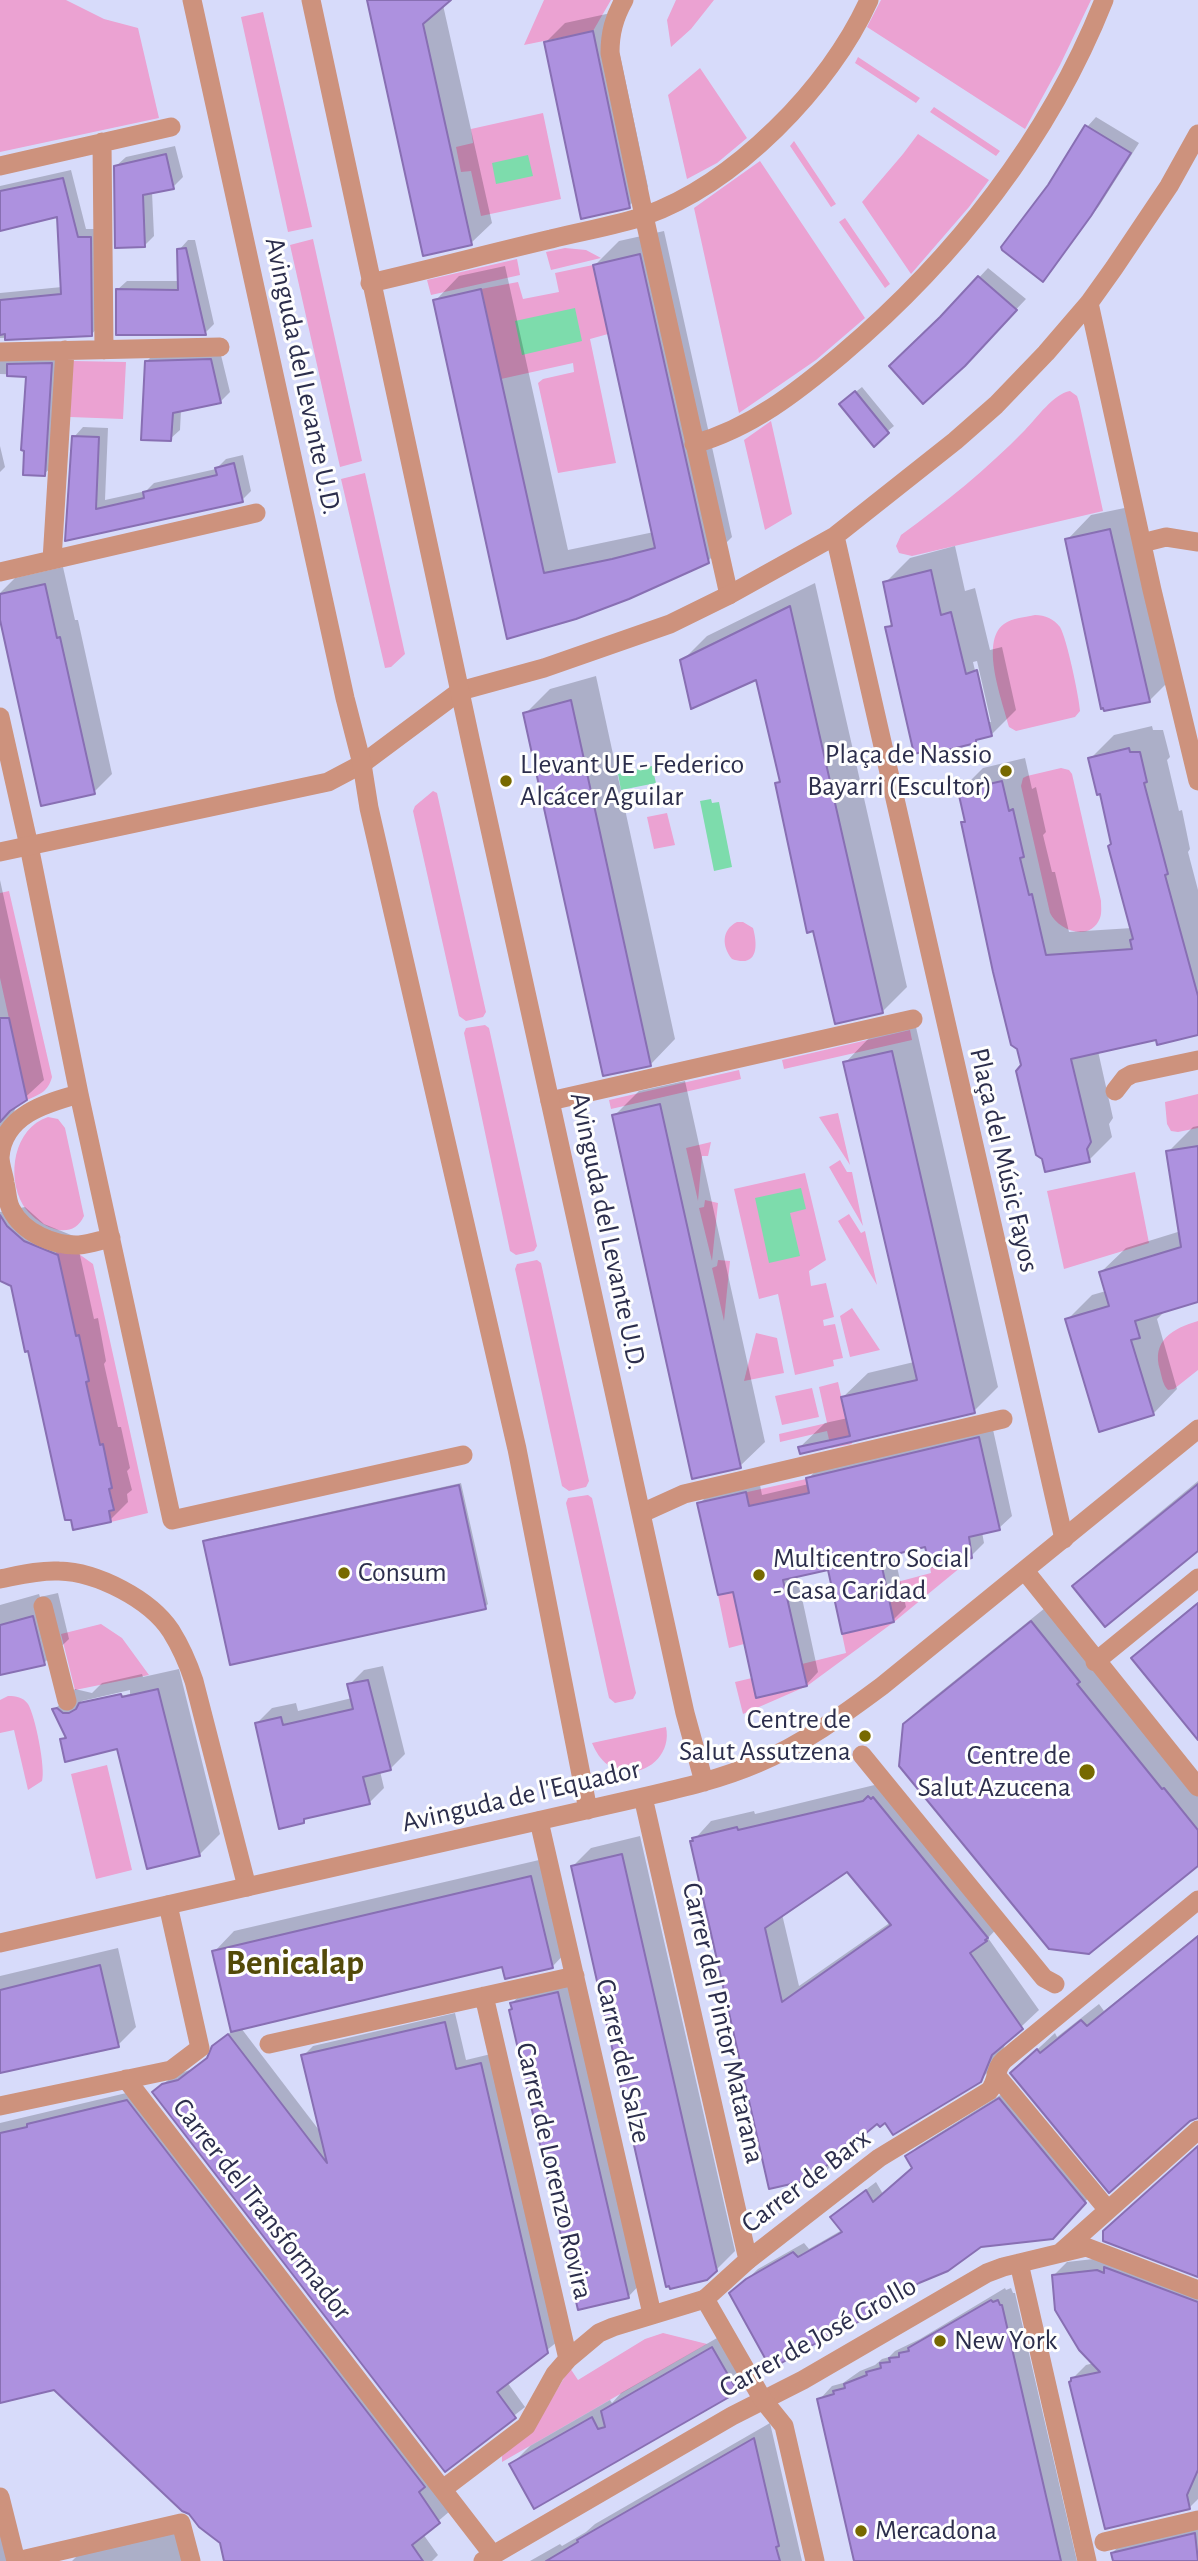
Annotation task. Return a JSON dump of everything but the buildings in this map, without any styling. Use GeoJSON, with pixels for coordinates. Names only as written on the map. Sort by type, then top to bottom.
{"type":"FeatureCollection","features":[{"type":"Feature","properties":{"kind":"street","name":"Avinguda del Levante U.D."},"geometry":{"type":"LineString","coordinates":[[192,0],[342,685],[362,764],[369,808],[517,1449],[588,1810]]}},
{"type":"Feature","properties":{"kind":"street","name":"Avinguda del Levante U.D."},"geometry":{"type":"LineString","coordinates":[[310,0],[685,1713],[704,1782]]}},
{"type":"Feature","properties":{"kind":"street"},"geometry":{"type":"LineString","coordinates":[[624,0],[615,16],[610,35],[610,53],[643,216],[729,595]]}},
{"type":"Feature","properties":{"kind":"street"},"geometry":{"type":"LineString","coordinates":[[370,283],[643,216],[704,187],[734,167],[764,140],[814,86],[853,33],[869,0]]}},
{"type":"Feature","properties":{"kind":"street"},"geometry":{"type":"LineString","coordinates":[[694,444],[744,425],[824,369],[884,318],[948,253],[993,195],[1052,107],[1104,0]]}},
{"type":"Feature","properties":{"kind":"street"},"geometry":{"type":"LineString","coordinates":[[0,166],[171,127]]}},
{"type":"Feature","properties":{"kind":"street"},"geometry":{"type":"LineString","coordinates":[[0,852],[328,782],[362,764],[460,691],[493,684],[670,624],[729,595],[835,536],[956,441],[996,405],[1046,353],[1088,303],[1162,197],[1198,134]]}},
{"type":"Feature","properties":{"kind":"street"},"geometry":{"type":"LineString","coordinates":[[102,142],[104,350]]}},
{"type":"Feature","properties":{"kind":"street"},"geometry":{"type":"LineString","coordinates":[[1088,303],[1198,781]]}},
{"type":"Feature","properties":{"kind":"street"},"geometry":{"type":"LineString","coordinates":[[0,352],[220,347]]}},
{"type":"Feature","properties":{"kind":"street"},"geometry":{"type":"LineString","coordinates":[[52,560],[65,350]]}},
{"type":"Feature","properties":{"kind":"street"},"geometry":{"type":"LineString","coordinates":[[0,572],[256,513]]}},
{"type":"Feature","properties":{"kind":"street","name":"Plaça del Músic Fayos"},"geometry":{"type":"LineString","coordinates":[[835,536],[891,792],[1064,1539]]}},
{"type":"Feature","properties":{"kind":"street"},"geometry":{"type":"LineString","coordinates":[[1142,543],[1166,537],[1198,542]]}},
{"type":"Feature","properties":{"kind":"street"},"geometry":{"type":"LineString","coordinates":[[0,718],[172,1520],[463,1455]]}},
{"type":"Feature","properties":{"kind":"street"},"geometry":{"type":"LineString","coordinates":[[550,1101],[913,1019]]}},
{"type":"Feature","properties":{"kind":"street"},"geometry":{"type":"LineString","coordinates":[[1115,1091],[1125,1078],[1132,1074],[1198,1060]]}},
{"type":"Feature","properties":{"kind":"street"},"geometry":{"type":"LineString","coordinates":[[79,1094],[30,1111],[12,1126],[0,1157],[5,1208],[33,1233],[55,1242],[80,1245],[111,1238]]}},
{"type":"Feature","properties":{"kind":"street"},"geometry":{"type":"LineString","coordinates":[[642,1513],[684,1494],[1003,1419]]}},
{"type":"Feature","properties":{"kind":"street","name":"Avinguda de l'Equador"},"geometry":{"type":"LineString","coordinates":[[0,1943],[643,1797],[704,1782],[760,1762],[835,1721],[882,1686],[1198,1429]]}},
{"type":"Feature","properties":{"kind":"street"},"geometry":{"type":"LineString","coordinates":[[0,1579],[34,1572],[62,1571],[95,1577],[124,1590],[170,1629],[185,1656],[194,1681],[247,1887]]}},
{"type":"Feature","properties":{"kind":"street"},"geometry":{"type":"LineString","coordinates":[[1025,1571],[1095,1662],[1198,1787]]}},
{"type":"Feature","properties":{"kind":"street"},"geometry":{"type":"LineString","coordinates":[[1095,1662],[1198,1578]]}},
{"type":"Feature","properties":{"kind":"street"},"geometry":{"type":"LineString","coordinates":[[43,1606],[67,1702]]}},
{"type":"Feature","properties":{"kind":"street"},"geometry":{"type":"LineString","coordinates":[[862,1755],[1044,1978],[1055,1984]]}},
{"type":"Feature","properties":{"kind":"street","name":"Carrer del Pintor Matarana"},"geometry":{"type":"LineString","coordinates":[[643,1797],[748,2260]]}},
{"type":"Feature","properties":{"kind":"street","name":"Carrer del Salze"},"geometry":{"type":"LineString","coordinates":[[539,1821],[652,2314]]}},
{"type":"Feature","properties":{"kind":"street","name":"Carrer de Barx"},"geometry":{"type":"LineString","coordinates":[[443,2489],[526,2426],[555,2374],[568,2359],[599,2333],[705,2299],[748,2260],[879,2158],[989,2091],[996,2081],[999,2065],[1004,2060],[1198,1900]]}},
{"type":"Feature","properties":{"kind":"street","name":"Carrer del Transformador"},"geometry":{"type":"LineString","coordinates":[[168,1905],[200,2048],[172,2070],[126,2079],[443,2489],[488,2558]]}},
{"type":"Feature","properties":{"kind":"street"},"geometry":{"type":"LineString","coordinates":[[269,2044],[575,1976]]}},
{"type":"Feature","properties":{"kind":"street","name":"Carrer de Lorenzo Rovira"},"geometry":{"type":"LineString","coordinates":[[484,1996],[568,2359]]}},
{"type":"Feature","properties":{"kind":"street"},"geometry":{"type":"LineString","coordinates":[[996,2075],[1108,2210]]}},
{"type":"Feature","properties":{"kind":"street"},"geometry":{"type":"LineString","coordinates":[[0,2106],[126,2079]]}},
{"type":"Feature","properties":{"kind":"street"},"geometry":{"type":"LineString","coordinates":[[1060,2252],[1198,2130]]}},
{"type":"Feature","properties":{"kind":"street","name":"Carrer de José Grollo"},"geometry":{"type":"LineString","coordinates":[[488,2558],[987,2273],[1060,2252],[1086,2248],[1198,2290]]}},
{"type":"Feature","properties":{"kind":"street"},"geometry":{"type":"LineString","coordinates":[[1020,2263],[1087,2561]]}},
{"type":"Feature","properties":{"kind":"street"},"geometry":{"type":"LineString","coordinates":[[705,2299],[763,2400],[784,2426],[815,2561]]}},
{"type":"Feature","properties":{"kind":"street"},"geometry":{"type":"LineString","coordinates":[[0,2497],[16,2561],[181,2523],[191,2561]]}},
{"type":"Feature","properties":{"kind":"street"},"geometry":{"type":"LineString","coordinates":[[1104,2542],[1198,2520]]}},
{"type":"Feature","properties":{"kind":"shaded area"},"geometry":{"type":"Polygon","coordinates":[[[0,0],[66,0],[104,19],[138,28],[159,118],[0,152],[0,0]]]}},
{"type":"Feature","properties":{"kind":"shaded area"},"geometry":{"type":"Polygon","coordinates":[[[544,0],[611,0],[593,31],[524,45],[544,0]]]}},
{"type":"Feature","properties":{"kind":"shaded area"},"geometry":{"type":"Polygon","coordinates":[[[676,0],[714,0],[691,29],[671,47],[667,20],[676,0]]]}},
{"type":"Feature","properties":{"kind":"shaded area"},"geometry":{"type":"Polygon","coordinates":[[[881,0],[1091,0],[1025,129],[867,27],[881,0]]]}},
{"type":"Feature","properties":{"kind":"shaded area"},"geometry":{"type":"Polygon","coordinates":[[[263,12],[312,227],[288,232],[241,17],[263,12]]]}},
{"type":"Feature","properties":{"kind":"shaded area"},"geometry":{"type":"Polygon","coordinates":[[[858,57],[920,98],[916,103],[855,63],[858,57]]]}},
{"type":"Feature","properties":{"kind":"shaded area"},"geometry":{"type":"Polygon","coordinates":[[[700,68],[747,138],[717,163],[687,179],[668,95],[700,68]]]}},
{"type":"Feature","properties":{"kind":"shaded area"},"geometry":{"type":"Polygon","coordinates":[[[934,107],[1000,151],[996,156],[930,112],[934,107]]]}},
{"type":"Feature","properties":{"kind":"shaded area"},"geometry":{"type":"Polygon","coordinates":[[[543,113],[561,199],[481,216],[471,171],[461,172],[456,147],[473,143],[471,129],[543,113]]]}},
{"type":"Feature","properties":{"kind":"shaded area"},"geometry":{"type":"Polygon","coordinates":[[[918,134],[989,180],[911,274],[862,202],[918,134]]]}},
{"type":"Feature","properties":{"kind":"shaded area"},"geometry":{"type":"Polygon","coordinates":[[[794,141],[836,204],[831,207],[790,146],[794,141]]]}},
{"type":"Feature","properties":{"kind":"shaded area"},"geometry":{"type":"Polygon","coordinates":[[[528,155],[533,176],[496,184],[492,163],[528,155]]]}},
{"type":"Feature","properties":{"kind":"shaded area"},"geometry":{"type":"Polygon","coordinates":[[[760,161],[865,318],[816,360],[739,413],[694,208],[760,161]]]}},
{"type":"Feature","properties":{"kind":"shaded area"},"geometry":{"type":"Polygon","coordinates":[[[845,218],[890,284],[885,288],[839,222],[845,218]]]}},
{"type":"Feature","properties":{"kind":"shaded area"},"geometry":{"type":"Polygon","coordinates":[[[313,239],[362,461],[340,467],[290,245],[313,239]]]}},
{"type":"Feature","properties":{"kind":"shaded area"},"geometry":{"type":"Polygon","coordinates":[[[565,248],[586,250],[601,258],[551,270],[546,252],[565,248]]]}},
{"type":"Feature","properties":{"kind":"shaded area"},"geometry":{"type":"Polygon","coordinates":[[[517,259],[520,275],[431,295],[427,280],[517,259]]]}},
{"type":"Feature","properties":{"kind":"shaded area"},"geometry":{"type":"Polygon","coordinates":[[[593,265],[608,334],[590,339],[616,463],[558,473],[538,383],[543,379],[574,372],[573,363],[501,379],[481,289],[518,282],[523,299],[559,292],[555,273],[593,265]]]}},
{"type":"Feature","properties":{"kind":"shaded area"},"geometry":{"type":"Polygon","coordinates":[[[575,308],[582,341],[522,355],[515,321],[575,308]]]}},
{"type":"Feature","properties":{"kind":"shaded area"},"geometry":{"type":"Polygon","coordinates":[[[73,361],[126,362],[123,419],[70,417],[73,361]]]}},
{"type":"Feature","properties":{"kind":"shaded area"},"geometry":{"type":"Polygon","coordinates":[[[1070,391],[1077,396],[1079,402],[1103,511],[912,556],[899,553],[896,546],[901,535],[981,472],[1051,401],[1070,391]]]}},
{"type":"Feature","properties":{"kind":"shaded area"},"geometry":{"type":"Polygon","coordinates":[[[771,421],[792,514],[765,530],[744,440],[771,421]]]}},
{"type":"Feature","properties":{"kind":"shaded area"},"geometry":{"type":"Polygon","coordinates":[[[365,473],[405,654],[391,667],[385,668],[341,479],[365,473]]]}},
{"type":"Feature","properties":{"kind":"shaded area"},"geometry":{"type":"Polygon","coordinates":[[[1035,615],[1049,618],[1063,633],[1080,711],[1075,717],[1016,731],[1009,727],[998,688],[993,644],[1004,624],[1035,615]]]}},
{"type":"Feature","properties":{"kind":"shaded area"},"geometry":{"type":"Polygon","coordinates":[[[652,766],[656,783],[621,790],[618,774],[652,766]]]}},
{"type":"Feature","properties":{"kind":"shaded area"},"geometry":{"type":"Polygon","coordinates":[[[1061,768],[1072,774],[1101,901],[1101,916],[1095,926],[1082,932],[1067,929],[1050,913],[1021,786],[1023,778],[1027,776],[1061,768]]]}},
{"type":"Feature","properties":{"kind":"shaded area"},"geometry":{"type":"Polygon","coordinates":[[[433,791],[437,793],[486,1012],[483,1017],[466,1021],[459,1016],[413,811],[415,806],[433,791]]]}},
{"type":"Feature","properties":{"kind":"shaded area"},"geometry":{"type":"Polygon","coordinates":[[[711,799],[712,803],[719,802],[732,867],[714,871],[700,801],[711,799]]]}},
{"type":"Feature","properties":{"kind":"shaded area"},"geometry":{"type":"Polygon","coordinates":[[[667,813],[675,845],[654,849],[647,817],[667,813]]]}},
{"type":"Feature","properties":{"kind":"shaded area"},"geometry":{"type":"Polygon","coordinates":[[[9,891],[52,1077],[46,1089],[27,1100],[0,978],[0,893],[9,891]]]}},
{"type":"Feature","properties":{"kind":"shaded area"},"geometry":{"type":"Polygon","coordinates":[[[737,922],[743,922],[753,928],[754,954],[747,960],[732,959],[726,949],[728,929],[737,922]]]}},
{"type":"Feature","properties":{"kind":"shaded area"},"geometry":{"type":"Polygon","coordinates":[[[485,1025],[489,1028],[537,1246],[534,1251],[516,1255],[510,1251],[464,1033],[466,1028],[485,1025]]]}},
{"type":"Feature","properties":{"kind":"shaded area"},"geometry":{"type":"Polygon","coordinates":[[[910,1030],[912,1040],[784,1069],[782,1060],[910,1030]]]}},
{"type":"Feature","properties":{"kind":"shaded area"},"geometry":{"type":"Polygon","coordinates":[[[739,1070],[741,1079],[611,1109],[609,1100],[739,1070]]]}},
{"type":"Feature","properties":{"kind":"shaded area"},"geometry":{"type":"Polygon","coordinates":[[[1198,1094],[1198,1128],[1171,1131],[1167,1124],[1165,1102],[1198,1094]]]}},
{"type":"Feature","properties":{"kind":"shaded area"},"geometry":{"type":"Polygon","coordinates":[[[838,1113],[850,1165],[819,1117],[838,1113]]]}},
{"type":"Feature","properties":{"kind":"shaded area"},"geometry":{"type":"Polygon","coordinates":[[[48,1117],[58,1119],[65,1128],[84,1216],[78,1225],[71,1229],[53,1228],[36,1219],[23,1205],[15,1181],[16,1154],[21,1142],[27,1131],[48,1117]]]}},
{"type":"Feature","properties":{"kind":"shaded area"},"geometry":{"type":"Polygon","coordinates":[[[711,1142],[708,1156],[702,1156],[698,1201],[686,1148],[711,1142]]]}},
{"type":"Feature","properties":{"kind":"shaded area"},"geometry":{"type":"Polygon","coordinates":[[[840,1160],[847,1172],[852,1172],[863,1226],[829,1167],[840,1160]]]}},
{"type":"Feature","properties":{"kind":"shaded area"},"geometry":{"type":"Polygon","coordinates":[[[1135,1172],[1149,1243],[1064,1269],[1047,1191],[1135,1172]]]}},
{"type":"Feature","properties":{"kind":"shaded area"},"geometry":{"type":"Polygon","coordinates":[[[805,1173],[826,1260],[809,1271],[811,1286],[826,1283],[834,1317],[823,1320],[824,1326],[835,1324],[843,1358],[833,1360],[834,1366],[795,1375],[778,1294],[759,1299],[734,1189],[805,1173]]]}},
{"type":"Feature","properties":{"kind":"shaded area"},"geometry":{"type":"Polygon","coordinates":[[[801,1188],[806,1209],[790,1213],[800,1256],[769,1263],[755,1198],[801,1188]]]}},
{"type":"Feature","properties":{"kind":"shaded area"},"geometry":{"type":"Polygon","coordinates":[[[705,1200],[718,1203],[712,1261],[699,1208],[704,1207],[705,1200]]]}},
{"type":"Feature","properties":{"kind":"shaded area"},"geometry":{"type":"Polygon","coordinates":[[[849,1214],[861,1233],[865,1231],[877,1285],[838,1221],[849,1214]]]}},
{"type":"Feature","properties":{"kind":"shaded area"},"geometry":{"type":"Polygon","coordinates":[[[56,1252],[79,1254],[93,1264],[148,1513],[111,1522],[109,1511],[114,1509],[56,1252]]]}},
{"type":"Feature","properties":{"kind":"shaded area"},"geometry":{"type":"Polygon","coordinates":[[[537,1260],[541,1263],[589,1481],[586,1487],[569,1491],[562,1486],[515,1269],[517,1264],[537,1260]]]}},
{"type":"Feature","properties":{"kind":"shaded area"},"geometry":{"type":"Polygon","coordinates":[[[718,1260],[730,1261],[724,1321],[712,1268],[717,1266],[718,1260]]]}},
{"type":"Feature","properties":{"kind":"shaded area"},"geometry":{"type":"Polygon","coordinates":[[[852,1308],[880,1350],[850,1357],[840,1316],[852,1308]]]}},
{"type":"Feature","properties":{"kind":"shaded area"},"geometry":{"type":"Polygon","coordinates":[[[1198,1321],[1198,1370],[1174,1389],[1168,1390],[1158,1360],[1161,1344],[1173,1332],[1198,1321]]]}},
{"type":"Feature","properties":{"kind":"shaded area"},"geometry":{"type":"Polygon","coordinates":[[[756,1333],[777,1338],[784,1373],[744,1381],[756,1333]]]}},
{"type":"Feature","properties":{"kind":"shaded area"},"geometry":{"type":"Polygon","coordinates":[[[838,1382],[852,1444],[831,1448],[827,1431],[780,1442],[779,1434],[827,1423],[819,1387],[838,1382]]]}},
{"type":"Feature","properties":{"kind":"shaded area"},"geometry":{"type":"Polygon","coordinates":[[[812,1388],[819,1417],[782,1425],[775,1396],[812,1388]]]}},
{"type":"Feature","properties":{"kind":"shaded area"},"geometry":{"type":"Polygon","coordinates":[[[806,1479],[810,1492],[700,1518],[698,1503],[806,1479]]]}},
{"type":"Feature","properties":{"kind":"shaded area"},"geometry":{"type":"Polygon","coordinates":[[[588,1495],[592,1498],[636,1693],[633,1699],[615,1703],[609,1698],[566,1503],[568,1498],[588,1495]]]}},
{"type":"Feature","properties":{"kind":"shaded area"},"geometry":{"type":"Polygon","coordinates":[[[972,1558],[894,1622],[886,1585],[931,1573],[930,1567],[972,1558]]]}},
{"type":"Feature","properties":{"kind":"shaded area"},"geometry":{"type":"Polygon","coordinates":[[[733,1592],[744,1644],[729,1648],[718,1595],[733,1592]]]}},
{"type":"Feature","properties":{"kind":"shaded area"},"geometry":{"type":"Polygon","coordinates":[[[894,1622],[807,1686],[743,1714],[735,1682],[752,1678],[757,1697],[806,1686],[802,1664],[846,1653],[842,1634],[894,1622]]]}},
{"type":"Feature","properties":{"kind":"shaded area"},"geometry":{"type":"Polygon","coordinates":[[[101,1624],[122,1638],[149,1675],[75,1690],[61,1634],[101,1624]]]}},
{"type":"Feature","properties":{"kind":"shaded area"},"geometry":{"type":"Polygon","coordinates":[[[8,1696],[19,1697],[28,1704],[37,1730],[43,1775],[42,1781],[28,1790],[14,1730],[0,1733],[0,1700],[8,1696]]]}},
{"type":"Feature","properties":{"kind":"shaded area"},"geometry":{"type":"Polygon","coordinates":[[[666,1727],[664,1750],[658,1759],[641,1770],[630,1772],[608,1765],[598,1755],[592,1743],[666,1727]]]}},
{"type":"Feature","properties":{"kind":"shaded area"},"geometry":{"type":"Polygon","coordinates":[[[107,1765],[132,1870],[96,1879],[71,1774],[107,1765]]]}},
{"type":"Feature","properties":{"kind":"shaded area"},"geometry":{"type":"Polygon","coordinates":[[[663,2333],[707,2344],[502,2462],[502,2456],[536,2425],[570,2368],[578,2380],[645,2339],[663,2333]]]}},
{"type":"Feature","properties":{"kind":"place","name":"Plaça de Nassio Bayarri (Escultor)"},"geometry":{"type":"Point","coordinates":[1006,771]}},
{"type":"Feature","properties":{"kind":"place","name":"Llevant UE - Federico Alcácer Aguilar"},"geometry":{"type":"Point","coordinates":[506,781]}},
{"type":"Feature","properties":{"kind":"place","name":"Consum"},"geometry":{"type":"Point","coordinates":[344,1573]}},
{"type":"Feature","properties":{"kind":"place","name":"Multicentro Social - Casa Caridad"},"geometry":{"type":"Point","coordinates":[759,1575]}},
{"type":"Feature","properties":{"kind":"place","name":"Centre de Salut Assutzena"},"geometry":{"type":"Point","coordinates":[865,1736]}},
{"type":"Feature","properties":{"kind":"place","name":"Centre de Salut Azucena"},"geometry":{"type":"Point","coordinates":[1087,1772]}},
{"type":"Feature","properties":{"kind":"place","name":"New York"},"geometry":{"type":"Point","coordinates":[940,2341]}},
{"type":"Feature","properties":{"kind":"place","name":"Mercadona"},"geometry":{"type":"Point","coordinates":[861,2531]}},
{"type":"Feature","properties":{"kind":"district","name":"Benicalap"},"geometry":{"type":"Point","coordinates":[295,1963]}}]}
